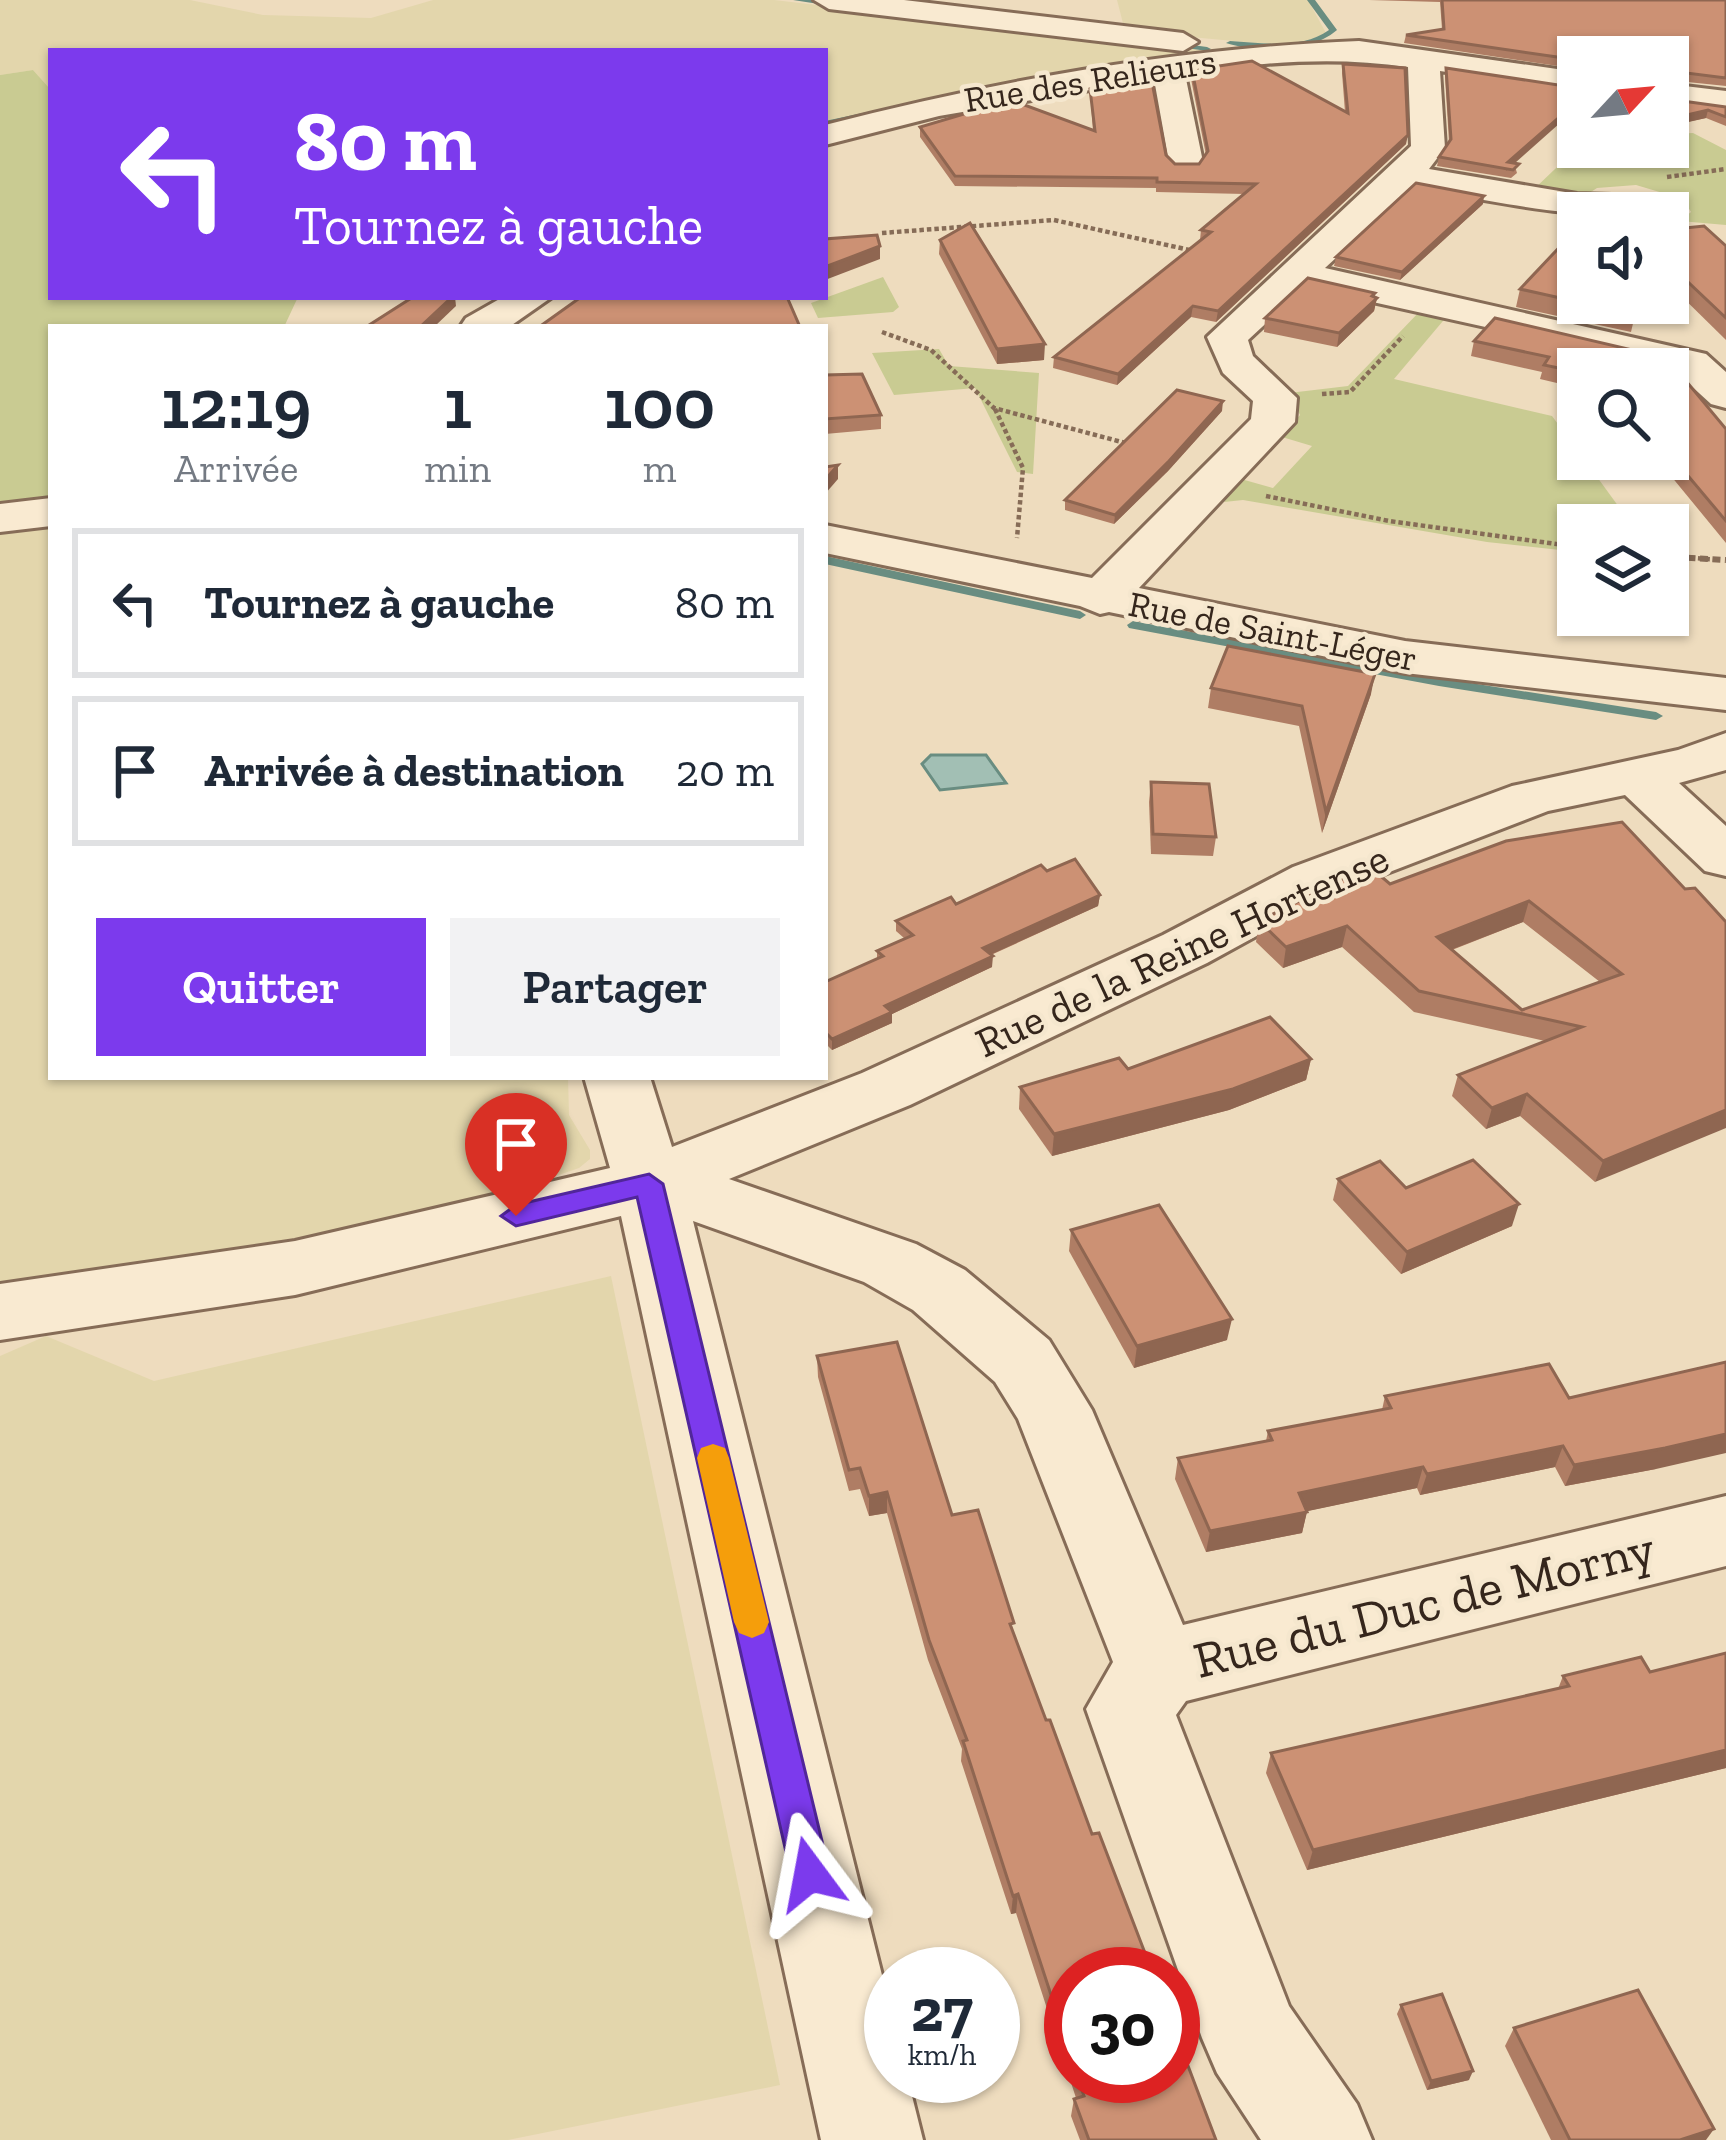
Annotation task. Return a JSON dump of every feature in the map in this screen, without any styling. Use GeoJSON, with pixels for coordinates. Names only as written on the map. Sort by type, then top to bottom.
{"type":"FeatureCollection","features":[{"type":"Feature","properties":{"kind":"street"},"geometry":{"type":"LineString","coordinates":[[830,0],[1206,44],[1244,55]]}},
{"type":"Feature","properties":{"kind":"street","name":"Rue des Relieurs"},"geometry":{"type":"LineString","coordinates":[[828,134],[937,106],[1353,38],[1424,63],[1557,79]]}},
{"type":"Feature","properties":{"kind":"street"},"geometry":{"type":"LineString","coordinates":[[1100,598],[1273,422],[1275,398],[1237,364],[1227,349],[1227,338],[1428,148],[1424,63]]}},
{"type":"Feature","properties":{"kind":"street"},"geometry":{"type":"LineString","coordinates":[[1168,67],[1186,162]]}},
{"type":"Feature","properties":{"kind":"street"},"geometry":{"type":"LineString","coordinates":[[1689,97],[1726,101]]}},
{"type":"Feature","properties":{"kind":"street"},"geometry":{"type":"LineString","coordinates":[[1404,175],[1557,202]]}},
{"type":"Feature","properties":{"kind":"street"},"geometry":{"type":"LineString","coordinates":[[1295,273],[1659,352],[1691,363],[1726,395]]}},
{"type":"Feature","properties":{"kind":"street"},"geometry":{"type":"LineString","coordinates":[[485,324],[527,300]]}},
{"type":"Feature","properties":{"kind":"street"},"geometry":{"type":"LineString","coordinates":[[0,518],[48,512]]}},
{"type":"Feature","properties":{"kind":"street","name":"Rue de Saint-Léger"},"geometry":{"type":"LineString","coordinates":[[828,540],[1405,657],[1726,694]]}},
{"type":"Feature","properties":{"kind":"street","name":"Rue de la Reine Hortense"},"geometry":{"type":"LineString","coordinates":[[0,1312],[295,1268],[649,1184],[886,1089],[1185,949],[1314,880],[1532,798],[1694,763],[1726,749]]}},
{"type":"Feature","properties":{"kind":"street"},"geometry":{"type":"LineString","coordinates":[[1637,775],[1726,858]]}},
{"type":"Feature","properties":{"kind":"street"},"geometry":{"type":"LineString","coordinates":[[618,1080],[649,1184],[872,2140]]}},
{"type":"Feature","properties":{"kind":"street","name":"Rue du Duc de Morny"},"geometry":{"type":"LineString","coordinates":[[649,1184],[683,1190],[890,1263],[940,1289],[1022,1361],[1053,1410],[1159,1669],[1726,1531]]}},
{"type":"Feature","properties":{"kind":"street"},"geometry":{"type":"LineString","coordinates":[[1159,1669],[1130,1709],[1252,2038],[1322,2140]]}},
{"type":"Feature","properties":{"kind":"path"},"geometry":{"type":"LineString","coordinates":[[882,233],[1054,220],[1295,273]]}},
{"type":"Feature","properties":{"kind":"path"},"geometry":{"type":"LineString","coordinates":[[1275,398],[1350,392],[1431,303]]}},
{"type":"Feature","properties":{"kind":"path"},"geometry":{"type":"LineString","coordinates":[[882,332],[931,350],[941,368],[979,386],[994,408],[1023,468],[1014,580]]}},
{"type":"Feature","properties":{"kind":"path"},"geometry":{"type":"LineString","coordinates":[[994,408],[1219,477],[1389,521],[1557,544]]}},
{"type":"Feature","properties":{"kind":"path"},"geometry":{"type":"LineString","coordinates":[[1689,557],[1726,560]]}},
{"type":"Feature","properties":{"kind":"shaded area"},"geometry":{"type":"Polygon","coordinates":[[[0,0],[190,0],[263,15],[371,18],[433,0],[774,0],[1212,51],[931,97],[828,122],[828,48],[48,48],[48,87],[33,70],[0,75],[0,0]]]}},
{"type":"Feature","properties":{"kind":"shaded area"},"geometry":{"type":"Polygon","coordinates":[[[1117,0],[1308,0],[1326,33],[1303,43],[1278,45],[1125,31],[1117,0]]]}},
{"type":"Feature","properties":{"kind":"shaded area"},"geometry":{"type":"Polygon","coordinates":[[[48,522],[48,1080],[568,1080],[569,1115],[590,1150],[590,1159],[579,1168],[518,1189],[221,1260],[0,1295],[0,527],[48,522]]]}},
{"type":"Feature","properties":{"kind":"shaded area"},"geometry":{"type":"Polygon","coordinates":[[[931,755],[986,755],[1006,783],[940,790],[922,764],[931,755]]]}},
{"type":"Feature","properties":{"kind":"shaded area"},"geometry":{"type":"Polygon","coordinates":[[[611,1276],[780,2085],[508,2140],[0,2140],[0,1356],[46,1336],[154,1381],[611,1276]]]}},
{"type":"Feature","properties":{"kind":"green space"},"geometry":{"type":"Polygon","coordinates":[[[33,70],[48,87],[48,300],[297,300],[285,324],[48,324],[48,498],[0,504],[0,75],[33,70]]]}},
{"type":"Feature","properties":{"kind":"green space"},"geometry":{"type":"Polygon","coordinates":[[[1689,133],[1726,150],[1726,225],[1689,222],[1689,192],[1660,192],[1636,185],[1557,194],[1531,192],[1557,167],[1689,168],[1689,133]]]}},
{"type":"Feature","properties":{"kind":"green space"},"geometry":{"type":"Polygon","coordinates":[[[883,277],[899,307],[893,312],[818,318],[811,303],[883,277]]]}},
{"type":"Feature","properties":{"kind":"green space"},"geometry":{"type":"Polygon","coordinates":[[[1422,309],[1448,315],[1394,379],[1552,416],[1557,423],[1557,480],[1599,480],[1617,504],[1557,504],[1557,550],[1243,500],[1224,502],[1241,479],[1273,488],[1312,446],[1282,437],[1300,415],[1289,393],[1348,386],[1422,309]]]}},
{"type":"Feature","properties":{"kind":"green space"},"geometry":{"type":"Polygon","coordinates":[[[939,349],[949,366],[1039,373],[1033,474],[1017,472],[975,388],[894,395],[872,353],[939,349]]]}},
{"type":"Feature","properties":{"kind":"building"},"geometry":{"type":"Polygon","coordinates":[[[1442,0],[1726,0],[1726,78],[1689,73],[1689,36],[1557,36],[1557,57],[1406,35],[1444,29],[1442,0]]]}},
{"type":"Feature","properties":{"kind":"building"},"geometry":{"type":"Polygon","coordinates":[[[1252,61],[1348,113],[1343,64],[1405,68],[1408,135],[1218,311],[1193,306],[1118,374],[1054,357],[1211,232],[1201,230],[1256,184],[955,176],[920,127],[1011,100],[1095,131],[1090,89],[1151,77],[1166,155],[1175,164],[1199,164],[1208,151],[1192,70],[1252,61]]]}},
{"type":"Feature","properties":{"kind":"building"},"geometry":{"type":"Polygon","coordinates":[[[1446,68],[1557,85],[1557,119],[1508,162],[1519,164],[1513,170],[1439,157],[1451,139],[1446,68]]]}},
{"type":"Feature","properties":{"kind":"building"},"geometry":{"type":"Polygon","coordinates":[[[1689,102],[1726,107],[1726,117],[1708,110],[1689,114],[1689,102]]]}},
{"type":"Feature","properties":{"kind":"building"},"geometry":{"type":"Polygon","coordinates":[[[1416,183],[1484,196],[1402,272],[1336,257],[1416,183]]]}},
{"type":"Feature","properties":{"kind":"building"},"geometry":{"type":"Polygon","coordinates":[[[970,223],[1045,344],[997,349],[940,240],[970,223]]]}},
{"type":"Feature","properties":{"kind":"building"},"geometry":{"type":"Polygon","coordinates":[[[1704,226],[1726,246],[1726,318],[1689,283],[1689,228],[1704,226]]]}},
{"type":"Feature","properties":{"kind":"building"},"geometry":{"type":"Polygon","coordinates":[[[877,235],[880,246],[828,266],[828,239],[877,235]]]}},
{"type":"Feature","properties":{"kind":"building"},"geometry":{"type":"Polygon","coordinates":[[[1557,250],[1557,297],[1520,289],[1557,250]]]}},
{"type":"Feature","properties":{"kind":"building"},"geometry":{"type":"Polygon","coordinates":[[[1308,278],[1375,293],[1372,296],[1377,298],[1339,333],[1265,318],[1308,278]]]}},
{"type":"Feature","properties":{"kind":"building"},"geometry":{"type":"Polygon","coordinates":[[[408,300],[449,300],[423,324],[371,324],[408,300]]]}},
{"type":"Feature","properties":{"kind":"building"},"geometry":{"type":"Polygon","coordinates":[[[577,300],[788,300],[799,324],[543,324],[577,300]]]}},
{"type":"Feature","properties":{"kind":"building"},"geometry":{"type":"Polygon","coordinates":[[[1495,318],[1624,348],[1557,348],[1557,368],[1544,365],[1549,357],[1474,341],[1495,318]]]}},
{"type":"Feature","properties":{"kind":"building"},"geometry":{"type":"Polygon","coordinates":[[[862,374],[881,415],[828,419],[828,375],[862,374]]]}},
{"type":"Feature","properties":{"kind":"building"},"geometry":{"type":"Polygon","coordinates":[[[1689,384],[1726,429],[1726,521],[1689,477],[1689,384]]]}},
{"type":"Feature","properties":{"kind":"building"},"geometry":{"type":"Polygon","coordinates":[[[1177,390],[1223,401],[1115,515],[1065,500],[1177,390]]]}},
{"type":"Feature","properties":{"kind":"building"},"geometry":{"type":"Polygon","coordinates":[[[1228,646],[1375,674],[1326,812],[1302,706],[1211,688],[1228,646]]]}},
{"type":"Feature","properties":{"kind":"building"},"geometry":{"type":"Polygon","coordinates":[[[1151,782],[1209,784],[1216,837],[1153,834],[1151,782]]]}},
{"type":"Feature","properties":{"kind":"building"},"geometry":{"type":"Polygon","coordinates":[[[1622,822],[1685,889],[1695,888],[1726,922],[1726,1110],[1603,1161],[1527,1094],[1492,1108],[1458,1075],[1582,1027],[1419,991],[1347,926],[1286,947],[1259,921],[1369,866],[1390,884],[1506,841],[1622,822]],[[1529,901],[1437,937],[1522,1010],[1622,974],[1529,901]]]}},
{"type":"Feature","properties":{"kind":"building"},"geometry":{"type":"Polygon","coordinates":[[[1075,859],[1100,895],[983,948],[993,956],[885,1006],[892,1012],[832,1039],[828,1035],[828,981],[883,956],[877,951],[913,935],[896,921],[951,897],[956,904],[1041,865],[1047,871],[1075,859]]]}},
{"type":"Feature","properties":{"kind":"building"},"geometry":{"type":"Polygon","coordinates":[[[1270,1017],[1311,1059],[1233,1089],[1054,1134],[1020,1087],[1119,1058],[1128,1069],[1270,1017]]]}},
{"type":"Feature","properties":{"kind":"building"},"geometry":{"type":"Polygon","coordinates":[[[1473,1160],[1519,1204],[1407,1252],[1338,1179],[1380,1161],[1406,1188],[1473,1160]]]}},
{"type":"Feature","properties":{"kind":"building"},"geometry":{"type":"Polygon","coordinates":[[[1159,1205],[1232,1319],[1137,1346],[1071,1230],[1159,1205]]]}},
{"type":"Feature","properties":{"kind":"building"},"geometry":{"type":"Polygon","coordinates":[[[897,1342],[952,1515],[978,1510],[1014,1623],[1010,1624],[1046,1720],[1050,1720],[1092,1834],[1099,1833],[1143,1947],[1044,1947],[1044,1973],[1018,1894],[1013,1896],[963,1741],[967,1740],[929,1640],[887,1492],[869,1496],[860,1468],[849,1470],[817,1356],[897,1342]]]}},
{"type":"Feature","properties":{"kind":"building"},"geometry":{"type":"Polygon","coordinates":[[[1726,1362],[1726,1434],[1574,1465],[1563,1446],[1427,1474],[1423,1467],[1299,1493],[1307,1512],[1210,1531],[1178,1458],[1272,1440],[1268,1431],[1391,1408],[1385,1396],[1549,1364],[1569,1398],[1726,1362]]]}},
{"type":"Feature","properties":{"kind":"building"},"geometry":{"type":"Polygon","coordinates":[[[1726,1653],[1726,1750],[1313,1850],[1271,1753],[1569,1686],[1563,1676],[1641,1657],[1650,1672],[1726,1653]]]}},
{"type":"Feature","properties":{"kind":"building"},"geometry":{"type":"Polygon","coordinates":[[[1638,1990],[1714,2129],[1680,2140],[1570,2140],[1514,2028],[1638,1990]]]}},
{"type":"Feature","properties":{"kind":"building"},"geometry":{"type":"Polygon","coordinates":[[[1442,1994],[1473,2071],[1431,2081],[1401,2005],[1442,1994]]]}},
{"type":"Feature","properties":{"kind":"building"},"geometry":{"type":"Polygon","coordinates":[[[1200,2098],[1216,2140],[1089,2140],[1075,2103],[1200,2103],[1200,2098]]]}},
{"type":"Feature","properties":{"kind":"waterway"},"geometry":{"type":"LineString","coordinates":[[797,0],[838,5]]}},
{"type":"Feature","properties":{"kind":"waterway"},"geometry":{"type":"LineString","coordinates":[[1230,43],[1284,46],[1323,37],[1333,30],[1311,0]]}},
{"type":"Feature","properties":{"kind":"waterway"},"geometry":{"type":"LineString","coordinates":[[1173,44],[1207,49]]}},
{"type":"Feature","properties":{"kind":"waterway"},"geometry":{"type":"LineString","coordinates":[[828,123],[1023,81]]}},
{"type":"Feature","properties":{"kind":"waterway"},"geometry":{"type":"LineString","coordinates":[[828,561],[1080,615]]}},
{"type":"Feature","properties":{"kind":"waterway"},"geometry":{"type":"LineString","coordinates":[[1133,625],[1439,682],[1656,716]]}},
{"type":"Feature","properties":{"kind":"slow traffic"},"geometry":{"type":"LineString","coordinates":[[713,1458],[752,1622]]}},
{"type":"Feature","properties":{"kind":"route"},"geometry":{"type":"LineString","coordinates":[[516,1216],[649,1184],[810,1874]]}}]}
